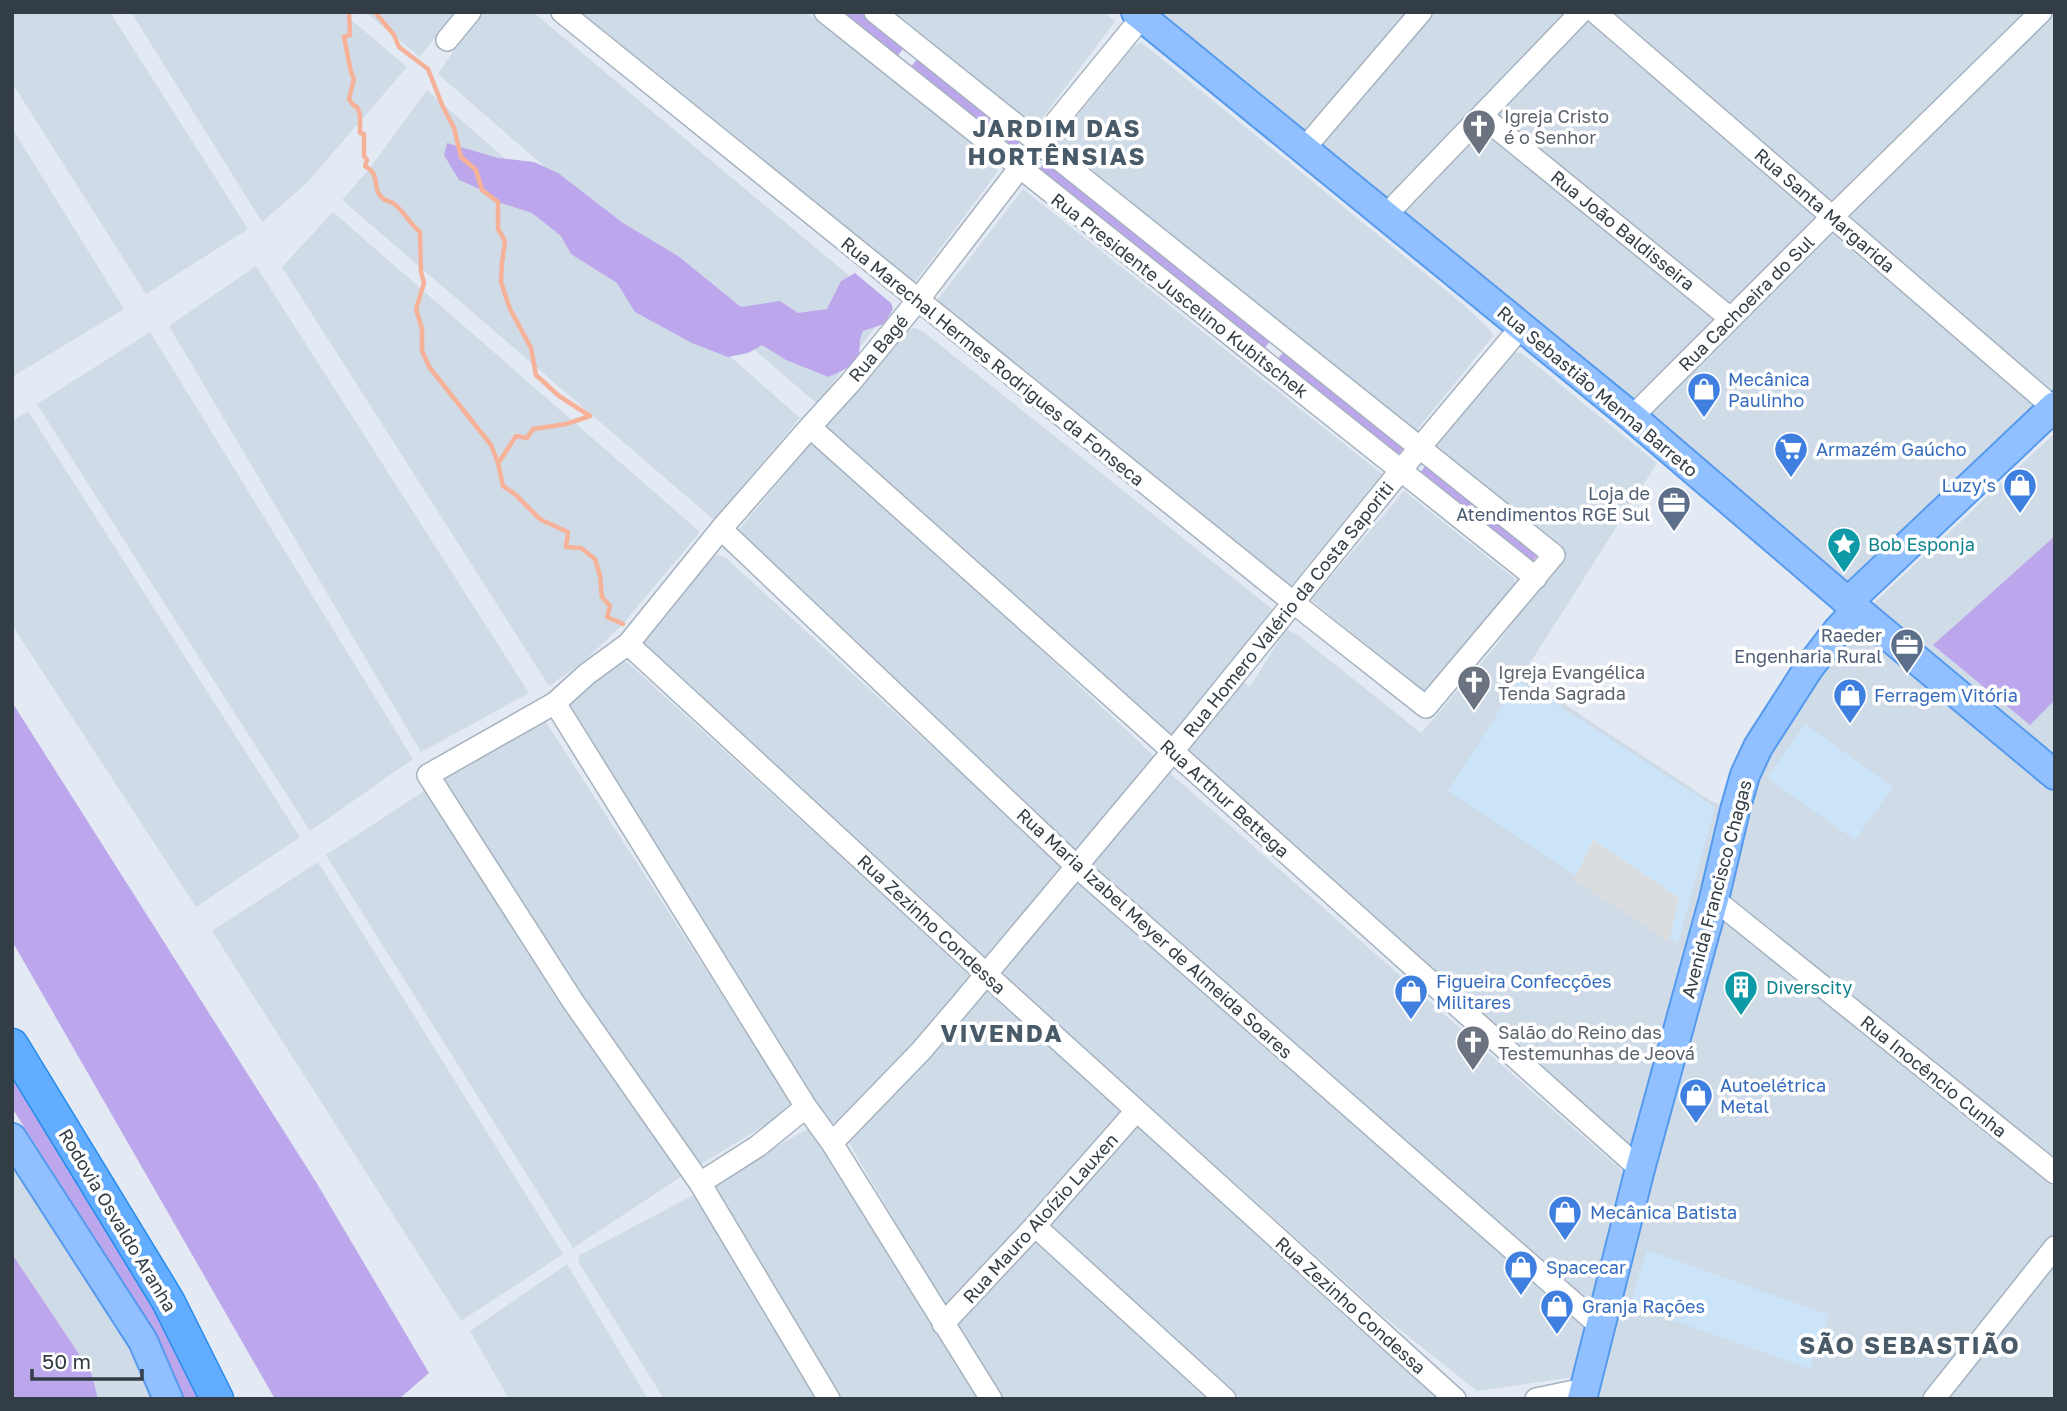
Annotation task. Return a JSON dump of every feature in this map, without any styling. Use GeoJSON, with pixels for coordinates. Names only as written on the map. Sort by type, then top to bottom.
{"type":"FeatureCollection","features":[{"type":"Feature","properties":{"kind":"highway","name":"Rodovia Osvaldo Aranha"},"geometry":{"type":"LineString","coordinates":[[12,1045],[168,1301],[217,1399]]}},
{"type":"Feature","properties":{"kind":"main road","name":"Rua Sebastião Menna Barreto"},"geometry":{"type":"LineString","coordinates":[[1141,14],[1303,150],[1632,417],[2055,775]]}},
{"type":"Feature","properties":{"kind":"main road","name":"Avenida Francisco Chagas"},"geometry":{"type":"LineString","coordinates":[[1583,1394],[1640,1169],[1714,899],[1738,798],[1758,747],[1808,669],[1856,609],[2054,414]]}},
{"type":"Feature","properties":{"kind":"main road"},"geometry":{"type":"LineString","coordinates":[[12,1138],[143,1341],[168,1399]]}},
{"type":"Feature","properties":{"kind":"street"},"geometry":{"type":"LineString","coordinates":[[447,40],[470,12]]}},
{"type":"Feature","properties":{"kind":"street","name":"Rua Marechal Hermes Rodrigues da Fonseca"},"geometry":{"type":"LineString","coordinates":[[562,12],[1426,707],[1536,578]]}},
{"type":"Feature","properties":{"kind":"street","name":"Rua Presidente Juscelino Kubitschek"},"geometry":{"type":"LineString","coordinates":[[825,12],[1536,578],[1554,555],[875,12]]}},
{"type":"Feature","properties":{"kind":"street"},"geometry":{"type":"LineString","coordinates":[[1303,150],[1421,12]]}},
{"type":"Feature","properties":{"kind":"street"},"geometry":{"type":"LineString","coordinates":[[1385,216],[1581,12]]}},
{"type":"Feature","properties":{"kind":"street","name":"Rua Santa Margarida"},"geometry":{"type":"LineString","coordinates":[[1595,12],[1832,216],[2054,414]]}},
{"type":"Feature","properties":{"kind":"street","name":"Rua Cachoeira do Sul"},"geometry":{"type":"LineString","coordinates":[[1632,417],[1832,216],[2041,12]]}},
{"type":"Feature","properties":{"kind":"street","name":"Rua Bagé"},"geometry":{"type":"LineString","coordinates":[[700,1183],[572,1000],[428,775],[555,703],[587,674],[628,644],[721,529],[850,383],[918,300],[1141,14]]}},
{"type":"Feature","properties":{"kind":"street"},"geometry":{"type":"LineString","coordinates":[[897,70],[916,46]]}},
{"type":"Feature","properties":{"kind":"street","name":"Rua João Baldisseira"},"geometry":{"type":"LineString","coordinates":[[1482,116],[1730,318]]}},
{"type":"Feature","properties":{"kind":"street","name":"Rua Homero Valério da Costa Saporiti"},"geometry":{"type":"LineString","coordinates":[[832,1143],[920,1051],[986,974],[1521,327]]}},
{"type":"Feature","properties":{"kind":"street"},"geometry":{"type":"LineString","coordinates":[[1265,362],[1283,339]]}},
{"type":"Feature","properties":{"kind":"street","name":"Rua Arthur Bettega"},"geometry":{"type":"LineString","coordinates":[[810,426],[1640,1169]]}},
{"type":"Feature","properties":{"kind":"street","name":"Rua Maria Izabel Meyer de Almeida Soares"},"geometry":{"type":"LineString","coordinates":[[721,529],[1076,866],[1599,1325]]}},
{"type":"Feature","properties":{"kind":"street","name":"Rua Zezinho Condessa"},"geometry":{"type":"LineString","coordinates":[[628,644],[1136,1111],[1455,1399]]}},
{"type":"Feature","properties":{"kind":"street"},"geometry":{"type":"LineString","coordinates":[[555,703],[991,1399]]}},
{"type":"Feature","properties":{"kind":"street","name":"Rua Inocêncio Cunha"},"geometry":{"type":"LineString","coordinates":[[1714,899],[2055,1173]]}},
{"type":"Feature","properties":{"kind":"street"},"geometry":{"type":"LineString","coordinates":[[806,1107],[758,1146],[700,1183],[829,1399]]}},
{"type":"Feature","properties":{"kind":"street","name":"Rua Mauro Aloízio Lauxen"},"geometry":{"type":"LineString","coordinates":[[943,1324],[1035,1226],[1136,1111]]}},
{"type":"Feature","properties":{"kind":"street"},"geometry":{"type":"LineString","coordinates":[[1035,1226],[1225,1399]]}},
{"type":"Feature","properties":{"kind":"street"},"geometry":{"type":"LineString","coordinates":[[1934,1399],[2055,1247]]}},
{"type":"Feature","properties":{"kind":"street"},"geometry":{"type":"LineString","coordinates":[[1536,1399],[1583,1394]]}},
{"type":"Feature","properties":{"kind":"shaded area"},"geometry":{"type":"Polygon","coordinates":[[[12,12],[110,12],[248,229],[146,294],[12,83],[12,12]]]}},
{"type":"Feature","properties":{"kind":"shaded area"},"geometry":{"type":"Polygon","coordinates":[[[131,12],[342,12],[407,67],[306,184],[262,222],[131,12]]]}},
{"type":"Feature","properties":{"kind":"shaded area"},"geometry":{"type":"Polygon","coordinates":[[[365,12],[455,12],[420,57],[365,12]]]}},
{"type":"Feature","properties":{"kind":"shaded area"},"geometry":{"type":"Polygon","coordinates":[[[483,12],[533,12],[889,309],[817,404],[438,74],[483,12]]]}},
{"type":"Feature","properties":{"kind":"shaded area"},"geometry":{"type":"Polygon","coordinates":[[[569,12],[806,12],[997,163],[998,171],[916,281],[910,283],[569,12]]]}},
{"type":"Feature","properties":{"kind":"shaded area"},"geometry":{"type":"Polygon","coordinates":[[[839,12],[864,12],[905,46],[896,58],[839,12]]]}},
{"type":"Feature","properties":{"kind":"shaded area"},"geometry":{"type":"Polygon","coordinates":[[[883,12],[1104,12],[1115,21],[1032,132],[883,12]]]}},
{"type":"Feature","properties":{"kind":"shaded area"},"geometry":{"type":"Polygon","coordinates":[[[1133,12],[2055,12],[2055,406],[1848,605],[1133,12]]]}},
{"type":"Feature","properties":{"kind":"shaded area"},"geometry":{"type":"Polygon","coordinates":[[[1141,42],[1465,306],[1491,331],[1493,336],[1412,436],[1051,148],[1133,47],[1141,42]]]}},
{"type":"Feature","properties":{"kind":"shaded area"},"geometry":{"type":"Polygon","coordinates":[[[919,57],[1022,139],[1012,151],[909,69],[919,57]]]}},
{"type":"Feature","properties":{"kind":"shaded area"},"geometry":{"type":"Polygon","coordinates":[[[427,90],[800,418],[714,520],[342,200],[370,168],[427,90]]]}},
{"type":"Feature","properties":{"kind":"shaded area"},"geometry":{"type":"Polygon","coordinates":[[[12,128],[124,309],[12,377],[12,128]]]}},
{"type":"Feature","properties":{"kind":"shaded area"},"geometry":{"type":"Polygon","coordinates":[[[447,143],[498,158],[534,162],[558,173],[623,223],[678,256],[741,307],[780,301],[798,313],[827,309],[841,281],[855,273],[891,303],[893,309],[884,324],[863,331],[855,362],[829,377],[786,360],[762,345],[748,353],[728,357],[692,343],[635,312],[617,283],[571,254],[561,236],[532,213],[498,202],[482,190],[459,180],[444,155],[447,143]]]}},
{"type":"Feature","properties":{"kind":"shaded area"},"geometry":{"type":"Polygon","coordinates":[[[1047,159],[1272,339],[1262,351],[1038,171],[1047,159]]]}},
{"type":"Feature","properties":{"kind":"shaded area"},"geometry":{"type":"Polygon","coordinates":[[[1023,189],[1382,474],[1290,587],[936,302],[1023,189]]]}},
{"type":"Feature","properties":{"kind":"shaded area"},"geometry":{"type":"Polygon","coordinates":[[[333,212],[700,532],[623,624],[582,663],[549,686],[282,267],[333,212]]]}},
{"type":"Feature","properties":{"kind":"shaded area"},"geometry":{"type":"Polygon","coordinates":[[[256,266],[529,693],[421,752],[169,326],[256,266]]]}},
{"type":"Feature","properties":{"kind":"shaded area"},"geometry":{"type":"Polygon","coordinates":[[[916,328],[1272,609],[1272,616],[1171,742],[827,429],[827,422],[906,329],[916,328]]]}},
{"type":"Feature","properties":{"kind":"shaded area"},"geometry":{"type":"Polygon","coordinates":[[[150,332],[413,759],[310,831],[37,404],[150,332]]]}},
{"type":"Feature","properties":{"kind":"shaded area"},"geometry":{"type":"Polygon","coordinates":[[[1286,349],[1406,445],[1396,457],[1276,361],[1286,349]]]}},
{"type":"Feature","properties":{"kind":"shaded area"},"geometry":{"type":"Polygon","coordinates":[[[1513,352],[1530,360],[1657,463],[1522,676],[1711,801],[1735,810],[1640,1169],[1169,760],[1235,676],[1250,687],[1286,629],[1298,635],[1421,733],[1495,647],[1562,555],[1433,451],[1513,352]]]}},
{"type":"Feature","properties":{"kind":"shaded area"},"geometry":{"type":"Polygon","coordinates":[[[28,411],[300,837],[196,907],[12,625],[12,421],[28,411]]]}},
{"type":"Feature","properties":{"kind":"shaded area"},"geometry":{"type":"Polygon","coordinates":[[[2055,433],[2055,775],[1862,614],[2055,433]]]}},
{"type":"Feature","properties":{"kind":"shaded area"},"geometry":{"type":"Polygon","coordinates":[[[813,441],[932,547],[1157,759],[1073,851],[732,538],[813,441]]]}},
{"type":"Feature","properties":{"kind":"shaded area"},"geometry":{"type":"Polygon","coordinates":[[[1428,463],[1540,552],[1530,564],[1418,475],[1428,463]]]}},
{"type":"Feature","properties":{"kind":"shaded area"},"geometry":{"type":"Polygon","coordinates":[[[1404,491],[1514,578],[1515,582],[1512,591],[1429,695],[1311,600],[1404,491]]]}},
{"type":"Feature","properties":{"kind":"shaded area"},"geometry":{"type":"Polygon","coordinates":[[[2055,536],[2055,700],[2030,725],[1933,645],[2055,536]]]}},
{"type":"Feature","properties":{"kind":"shaded area"},"geometry":{"type":"Polygon","coordinates":[[[712,557],[725,557],[1063,863],[981,963],[641,647],[644,638],[712,557]]]}},
{"type":"Feature","properties":{"kind":"shaded area"},"geometry":{"type":"Polygon","coordinates":[[[1859,627],[2055,788],[2055,1168],[1722,900],[1752,776],[1834,647],[1859,627]]]}},
{"type":"Feature","properties":{"kind":"shaded area"},"geometry":{"type":"Polygon","coordinates":[[[622,661],[628,663],[972,971],[973,980],[841,1123],[833,1123],[822,1115],[564,722],[565,697],[622,661]]]}},
{"type":"Feature","properties":{"kind":"shaded area"},"geometry":{"type":"Polygon","coordinates":[[[1519,680],[1715,807],[1678,943],[1448,791],[1519,680]]]}},
{"type":"Feature","properties":{"kind":"shaded area"},"geometry":{"type":"Polygon","coordinates":[[[12,702],[316,1182],[429,1373],[399,1399],[275,1399],[12,941],[12,702]]]}},
{"type":"Feature","properties":{"kind":"shaded area"},"geometry":{"type":"Polygon","coordinates":[[[542,716],[792,1103],[767,1124],[693,1169],[441,777],[542,716]]]}},
{"type":"Feature","properties":{"kind":"shaded area"},"geometry":{"type":"Polygon","coordinates":[[[1805,724],[1893,787],[1855,840],[1767,778],[1805,724]]]}},
{"type":"Feature","properties":{"kind":"shaded area"},"geometry":{"type":"Polygon","coordinates":[[[1170,773],[1627,1175],[1593,1309],[1090,865],[1170,773]]]}},
{"type":"Feature","properties":{"kind":"shaded area"},"geometry":{"type":"Polygon","coordinates":[[[432,786],[682,1176],[573,1248],[326,855],[432,786]]]}},
{"type":"Feature","properties":{"kind":"shaded area"},"geometry":{"type":"Polygon","coordinates":[[[1593,840],[1679,898],[1669,942],[1574,880],[1593,840]]]}},
{"type":"Feature","properties":{"kind":"shaded area"},"geometry":{"type":"Polygon","coordinates":[[[318,862],[563,1254],[461,1321],[212,931],[318,862]]]}},
{"type":"Feature","properties":{"kind":"shaded area"},"geometry":{"type":"Polygon","coordinates":[[[1078,879],[1589,1326],[1574,1377],[1477,1391],[1383,1316],[1001,973],[1078,879]]]}},
{"type":"Feature","properties":{"kind":"shaded area"},"geometry":{"type":"Polygon","coordinates":[[[1723,922],[1733,927],[2055,1188],[2055,1237],[1920,1399],[1594,1399],[1717,924],[1723,922]]]}},
{"type":"Feature","properties":{"kind":"shaded area"},"geometry":{"type":"Polygon","coordinates":[[[985,988],[1123,1114],[947,1311],[845,1136],[985,988]]]}},
{"type":"Feature","properties":{"kind":"shaded area"},"geometry":{"type":"Polygon","coordinates":[[[12,1075],[138,1277],[199,1399],[183,1399],[167,1360],[93,1235],[12,1108],[12,1075]]]}},
{"type":"Feature","properties":{"kind":"shaded area"},"geometry":{"type":"Polygon","coordinates":[[[1139,1125],[1442,1399],[1242,1399],[1047,1222],[1130,1129],[1139,1125]]]}},
{"type":"Feature","properties":{"kind":"shaded area"},"geometry":{"type":"Polygon","coordinates":[[[809,1128],[982,1399],[841,1399],[709,1190],[809,1128]]]}},
{"type":"Feature","properties":{"kind":"shaded area"},"geometry":{"type":"Polygon","coordinates":[[[12,1160],[135,1347],[157,1399],[12,1399],[12,1160]]]}},
{"type":"Feature","properties":{"kind":"shaded area"},"geometry":{"type":"Polygon","coordinates":[[[701,1191],[826,1399],[664,1399],[578,1261],[580,1255],[701,1191]]]}},
{"type":"Feature","properties":{"kind":"shaded area"},"geometry":{"type":"Polygon","coordinates":[[[1034,1239],[1214,1399],[1001,1399],[957,1329],[956,1321],[1034,1239]]]}},
{"type":"Feature","properties":{"kind":"shaded area"},"geometry":{"type":"Polygon","coordinates":[[[1647,1250],[1829,1315],[1810,1369],[1630,1305],[1647,1250]]]}},
{"type":"Feature","properties":{"kind":"shaded area"},"geometry":{"type":"Polygon","coordinates":[[[12,1254],[91,1372],[98,1399],[12,1399],[12,1254]]]}},
{"type":"Feature","properties":{"kind":"shaded area"},"geometry":{"type":"Polygon","coordinates":[[[567,1264],[648,1399],[509,1399],[470,1331],[567,1264]]]}},
{"type":"Feature","properties":{"kind":"shaded area"},"geometry":{"type":"Polygon","coordinates":[[[2055,1264],[2055,1399],[1946,1399],[2055,1264]]]}},
{"type":"Feature","properties":{"kind":"waterway"},"geometry":{"type":"LineString","coordinates":[[349,12],[350,35],[344,37],[354,79],[349,99],[360,115],[360,133],[364,134],[364,156],[367,160],[365,166],[374,176],[381,196],[393,203],[420,232],[421,272],[424,283],[416,309],[422,329],[422,351],[430,368],[491,445],[503,486],[541,520],[568,532],[566,547],[581,548],[595,559],[602,597],[610,606],[607,617],[623,624]]}},
{"type":"Feature","properties":{"kind":"waterway"},"geometry":{"type":"LineString","coordinates":[[375,12],[394,35],[399,47],[428,69],[454,128],[461,157],[476,170],[482,190],[498,202],[498,229],[505,241],[501,282],[510,309],[531,348],[536,375],[559,396],[590,416],[566,424],[533,429],[527,438],[516,436],[499,462]]}},
{"type":"Feature","properties":{"kind":"place","name":"Igreja Cristo é o Senhor"},"geometry":{"type":"Point","coordinates":[1479,156]}},
{"type":"Feature","properties":{"kind":"place","name":"Mecânica Paulinho"},"geometry":{"type":"Point","coordinates":[1704,419]}},
{"type":"Feature","properties":{"kind":"place","name":"Armazém Gaúcho"},"geometry":{"type":"Point","coordinates":[1791,479]}},
{"type":"Feature","properties":{"kind":"place","name":"Luzy's"},"geometry":{"type":"Point","coordinates":[2020,515]}},
{"type":"Feature","properties":{"kind":"place","name":"Loja de Atendimentos RGE Sul"},"geometry":{"type":"Point","coordinates":[1674,533]}},
{"type":"Feature","properties":{"kind":"place","name":"Bob Esponja"},"geometry":{"type":"Point","coordinates":[1844,574]}},
{"type":"Feature","properties":{"kind":"place","name":"Raeder Engenharia Rural"},"geometry":{"type":"Point","coordinates":[1907,675]}},
{"type":"Feature","properties":{"kind":"place","name":"Igreja Evangélica Tenda Sagrada"},"geometry":{"type":"Point","coordinates":[1474,712]}},
{"type":"Feature","properties":{"kind":"place","name":"Ferragem Vitória"},"geometry":{"type":"Point","coordinates":[1850,725]}},
{"type":"Feature","properties":{"kind":"place","name":"Diverscity"},"geometry":{"type":"Point","coordinates":[1741,1017]}},
{"type":"Feature","properties":{"kind":"place","name":"Figueira Confecções Militares"},"geometry":{"type":"Point","coordinates":[1411,1021]}},
{"type":"Feature","properties":{"kind":"place","name":"Salão do Reino das Testemunhas de Jeová"},"geometry":{"type":"Point","coordinates":[1473,1072]}},
{"type":"Feature","properties":{"kind":"place","name":"Autoelétrica Metal"},"geometry":{"type":"Point","coordinates":[1696,1125]}},
{"type":"Feature","properties":{"kind":"place","name":"Mecânica Batista"},"geometry":{"type":"Point","coordinates":[1565,1242]}},
{"type":"Feature","properties":{"kind":"place","name":"Spacecar"},"geometry":{"type":"Point","coordinates":[1521,1297]}},
{"type":"Feature","properties":{"kind":"place","name":"Granja Rações"},"geometry":{"type":"Point","coordinates":[1557,1336]}},
{"type":"Feature","properties":{"kind":"district","name":"JARDIM DAS HORTÊNSIAS"},"geometry":{"type":"Point","coordinates":[1057,141]}},
{"type":"Feature","properties":{"kind":"district","name":"VIVENDA"},"geometry":{"type":"Point","coordinates":[1002,1032]}},
{"type":"Feature","properties":{"kind":"district","name":"SÃO SEBASTIÃO"},"geometry":{"type":"Point","coordinates":[1910,1344]}}]}
